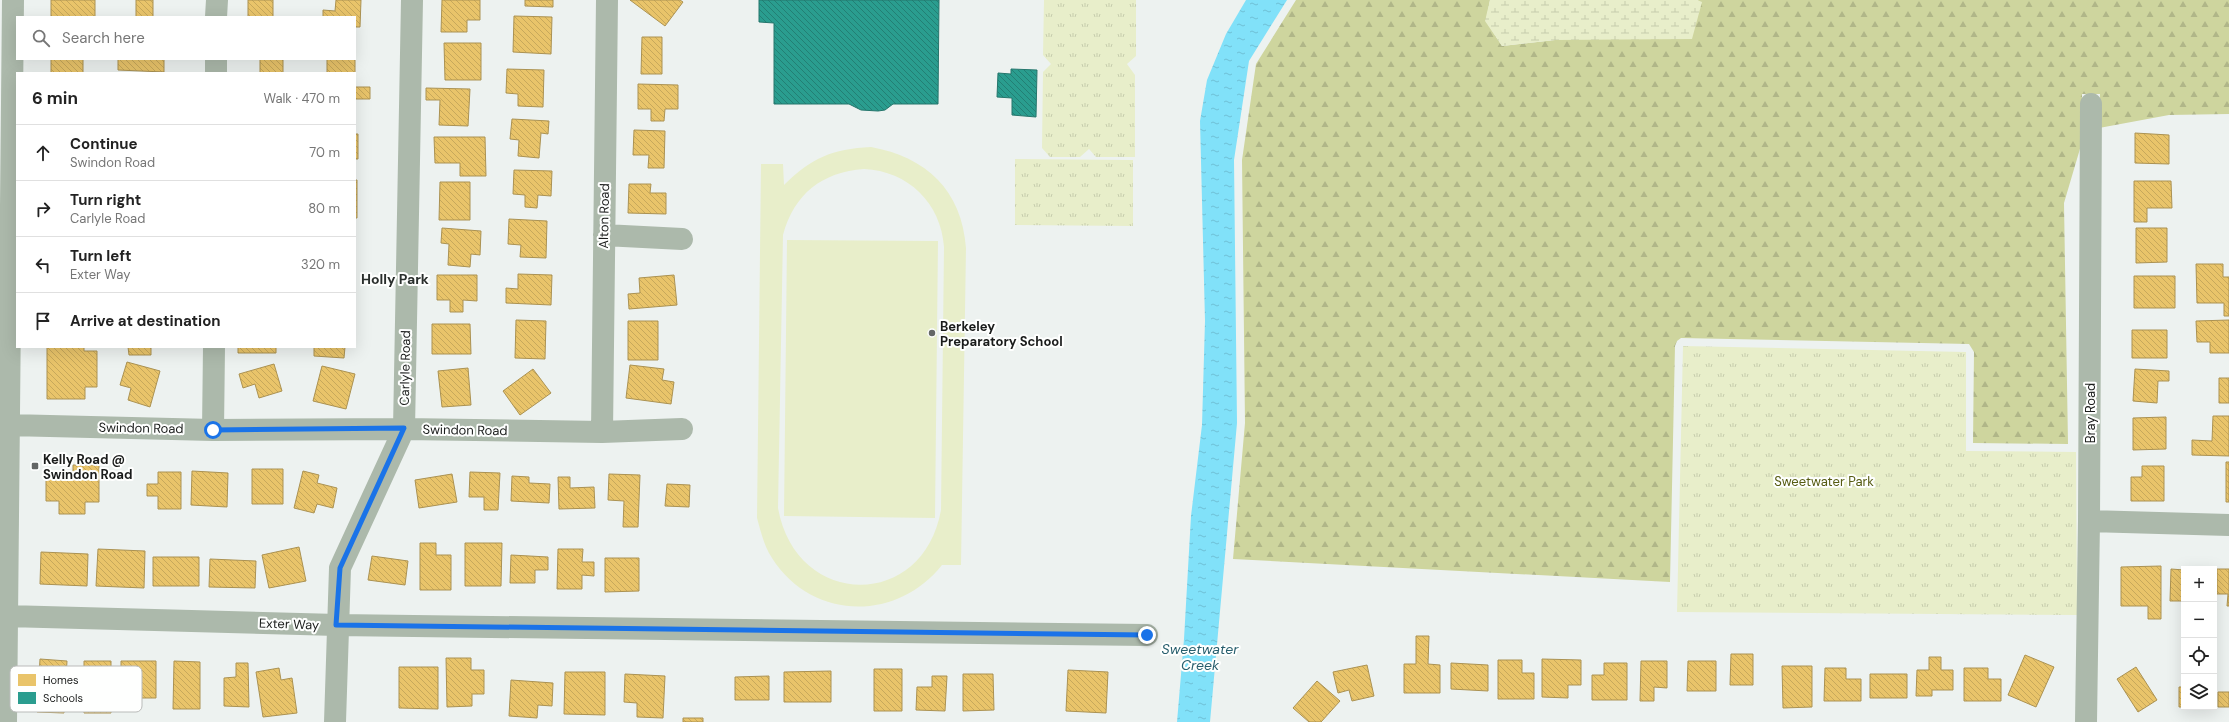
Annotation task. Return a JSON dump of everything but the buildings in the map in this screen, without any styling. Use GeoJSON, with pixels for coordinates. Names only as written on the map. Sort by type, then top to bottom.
{"type":"FeatureCollection","features":[{"type":"Feature","properties":{"kind":"street"},"geometry":{"type":"LineString","coordinates":[[6,722],[13,0]]}},
{"type":"Feature","properties":{"kind":"street"},"geometry":{"type":"LineString","coordinates":[[216,0],[216,16]]}},
{"type":"Feature","properties":{"kind":"street","name":"Carlyle Road"},"geometry":{"type":"LineString","coordinates":[[335,722],[336,625],[340,568],[404,428],[412,0]]}},
{"type":"Feature","properties":{"kind":"street","name":"Alton Road"},"geometry":{"type":"LineString","coordinates":[[602,432],[607,0]]}},
{"type":"Feature","properties":{"kind":"street"},"geometry":{"type":"LineString","coordinates":[[216,60],[216,72]]}},
{"type":"Feature","properties":{"kind":"street","name":"Bray Road"},"geometry":{"type":"LineString","coordinates":[[2086,722],[2089,521],[2091,104]]}},
{"type":"Feature","properties":{"kind":"street"},"geometry":{"type":"LineString","coordinates":[[604,235],[682,239]]}},
{"type":"Feature","properties":{"kind":"street"},"geometry":{"type":"LineString","coordinates":[[213,430],[214,348]]}},
{"type":"Feature","properties":{"kind":"street","name":"Swindon Road"},"geometry":{"type":"LineString","coordinates":[[9,425],[213,430],[404,428],[602,432],[682,428]]}},
{"type":"Feature","properties":{"kind":"street"},"geometry":{"type":"LineString","coordinates":[[2089,521],[2229,525]]}},
{"type":"Feature","properties":{"kind":"street","name":"Exter Way"},"geometry":{"type":"LineString","coordinates":[[7,616],[336,625],[1147,635]]}},
{"type":"Feature","properties":{"kind":"green space"},"geometry":{"type":"Polygon","coordinates":[[[1044,0],[1136,0],[1136,56],[1127,64],[1135,75],[1135,157],[1096,157],[1089,149],[1080,157],[1050,157],[1042,148],[1043,72],[1051,64],[1043,55],[1044,0]]]}},
{"type":"Feature","properties":{"kind":"green space"},"geometry":{"type":"Polygon","coordinates":[[[1296,0],[1490,0],[1486,21],[1502,46],[1555,40],[1702,3],[1697,0],[2229,0],[2229,114],[2169,115],[2099,128],[2100,94],[2082,94],[2082,142],[2064,203],[2068,444],[1973,443],[1974,352],[1969,344],[1681,338],[1677,341],[1675,346],[1670,582],[1233,559],[1245,423],[1242,160],[1256,64],[1296,0]]]}},
{"type":"Feature","properties":{"kind":"green space"},"geometry":{"type":"Polygon","coordinates":[[[1490,0],[1697,0],[1702,2],[1692,39],[1555,40],[1502,46],[1485,21],[1490,0]]]}},
{"type":"Feature","properties":{"kind":"green space"},"geometry":{"type":"Polygon","coordinates":[[[871,147],[891,152],[924,168],[938,180],[949,193],[957,209],[963,227],[966,248],[961,565],[942,565],[923,584],[902,597],[879,604],[855,606],[832,603],[809,594],[789,579],[769,553],[757,518],[761,164],[783,164],[784,185],[813,162],[833,153],[871,147]],[[864,169],[849,171],[823,180],[802,197],[794,208],[783,235],[778,508],[789,541],[809,565],[833,580],[860,585],[886,580],[910,566],[930,543],[941,510],[944,247],[942,231],[929,204],[919,192],[908,183],[895,176],[880,171],[864,169]]]}},
{"type":"Feature","properties":{"kind":"green space"},"geometry":{"type":"Polygon","coordinates":[[[1015,159],[1133,160],[1133,226],[1015,225],[1015,159]]]}},
{"type":"Feature","properties":{"kind":"green space"},"geometry":{"type":"Polygon","coordinates":[[[787,240],[938,241],[935,518],[784,516],[787,240]]]}},
{"type":"Feature","properties":{"kind":"green space","name":"Sweetwater Park"},"geometry":{"type":"Polygon","coordinates":[[[1683,346],[1966,352],[1966,451],[2076,452],[2077,615],[1677,612],[1683,346]]]}},
{"type":"Feature","properties":{"kind":"water","name":"Sweetwater Creek"},"geometry":{"type":"Polygon","coordinates":[[[1246,0],[1287,0],[1249,61],[1234,160],[1237,423],[1210,722],[1177,722],[1184,639],[1191,516],[1202,425],[1205,321],[1200,121],[1207,80],[1226,34],[1246,0]]]}},
{"type":"Feature","properties":{"kind":"place","name":"Berkeley Preparatory School"},"geometry":{"type":"Point","coordinates":[932,333]}},
{"type":"Feature","properties":{"kind":"place","name":"Kelly Road @ Swindon Road"},"geometry":{"type":"Point","coordinates":[35,466]}},
{"type":"Feature","properties":{"kind":"district","name":"Holly Park"},"geometry":{"type":"Point","coordinates":[395,279]}},
{"type":"Feature","properties":{"kind":"route"},"geometry":{"type":"LineString","coordinates":[[213,430],[404,428],[340,568],[336,625],[642,629],[731,632],[1147,635]]}}]}
